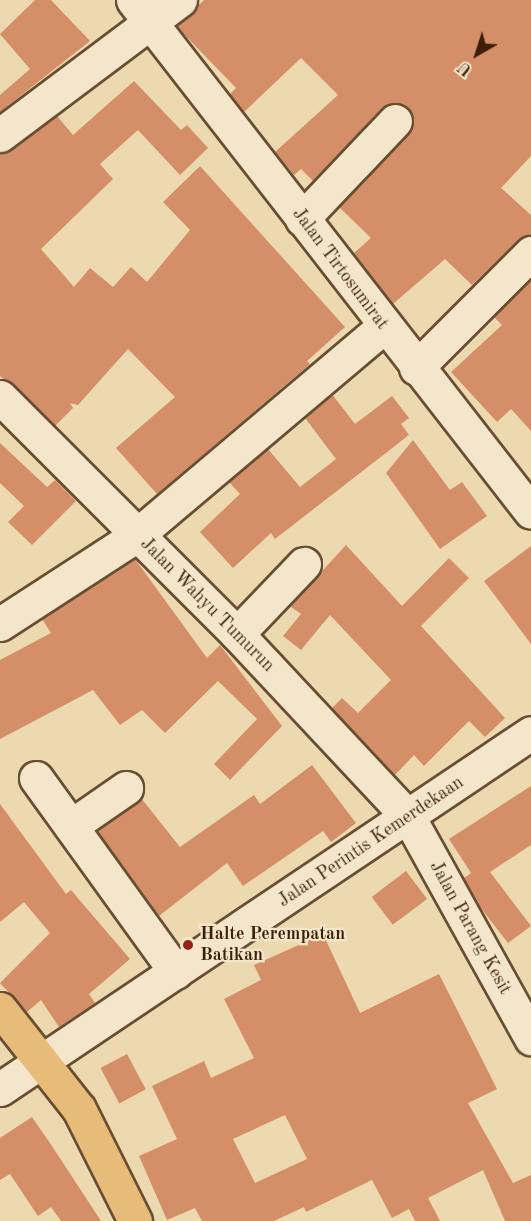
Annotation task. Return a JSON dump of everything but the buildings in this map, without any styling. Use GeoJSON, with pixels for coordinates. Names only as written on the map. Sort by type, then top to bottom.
{"type":"FeatureCollection","features":[{"type":"Feature","properties":{"kind":"main road"},"geometry":{"type":"LineString","coordinates":[[0,1009],[80,1109],[135,1221]]}},
{"type":"Feature","properties":{"kind":"street"},"geometry":{"type":"LineString","coordinates":[[0,135],[143,12],[180,0]]}},
{"type":"Feature","properties":{"kind":"street","name":"Jalan Tirtosumirat"},"geometry":{"type":"LineString","coordinates":[[143,12],[416,368],[531,512]]}},
{"type":"Feature","properties":{"kind":"street"},"geometry":{"type":"LineString","coordinates":[[302,219],[396,121]]}},
{"type":"Feature","properties":{"kind":"street"},"geometry":{"type":"LineString","coordinates":[[416,368],[531,253]]}},
{"type":"Feature","properties":{"kind":"street"},"geometry":{"type":"LineString","coordinates":[[0,624],[137,535],[384,326]]}},
{"type":"Feature","properties":{"kind":"street","name":"Jalan Wahyu Tumurun"},"geometry":{"type":"LineString","coordinates":[[0,397],[237,634],[409,818]]}},
{"type":"Feature","properties":{"kind":"street"},"geometry":{"type":"LineString","coordinates":[[237,634],[304,564]]}},
{"type":"Feature","properties":{"kind":"street","name":"Jalan Perintis Kemerdekaan"},"geometry":{"type":"LineString","coordinates":[[0,1089],[409,818],[531,733]]}},
{"type":"Feature","properties":{"kind":"street"},"geometry":{"type":"LineString","coordinates":[[36,778],[176,972]]}},
{"type":"Feature","properties":{"kind":"street"},"geometry":{"type":"LineString","coordinates":[[71,826],[126,788]]}},
{"type":"Feature","properties":{"kind":"street","name":"Jalan Parang Kesit"},"geometry":{"type":"LineString","coordinates":[[409,818],[531,1038]]}},
{"type":"Feature","properties":{"kind":"place","name":"Halte Perempatan Batikan"},"geometry":{"type":"Point","coordinates":[188,945]}}]}
